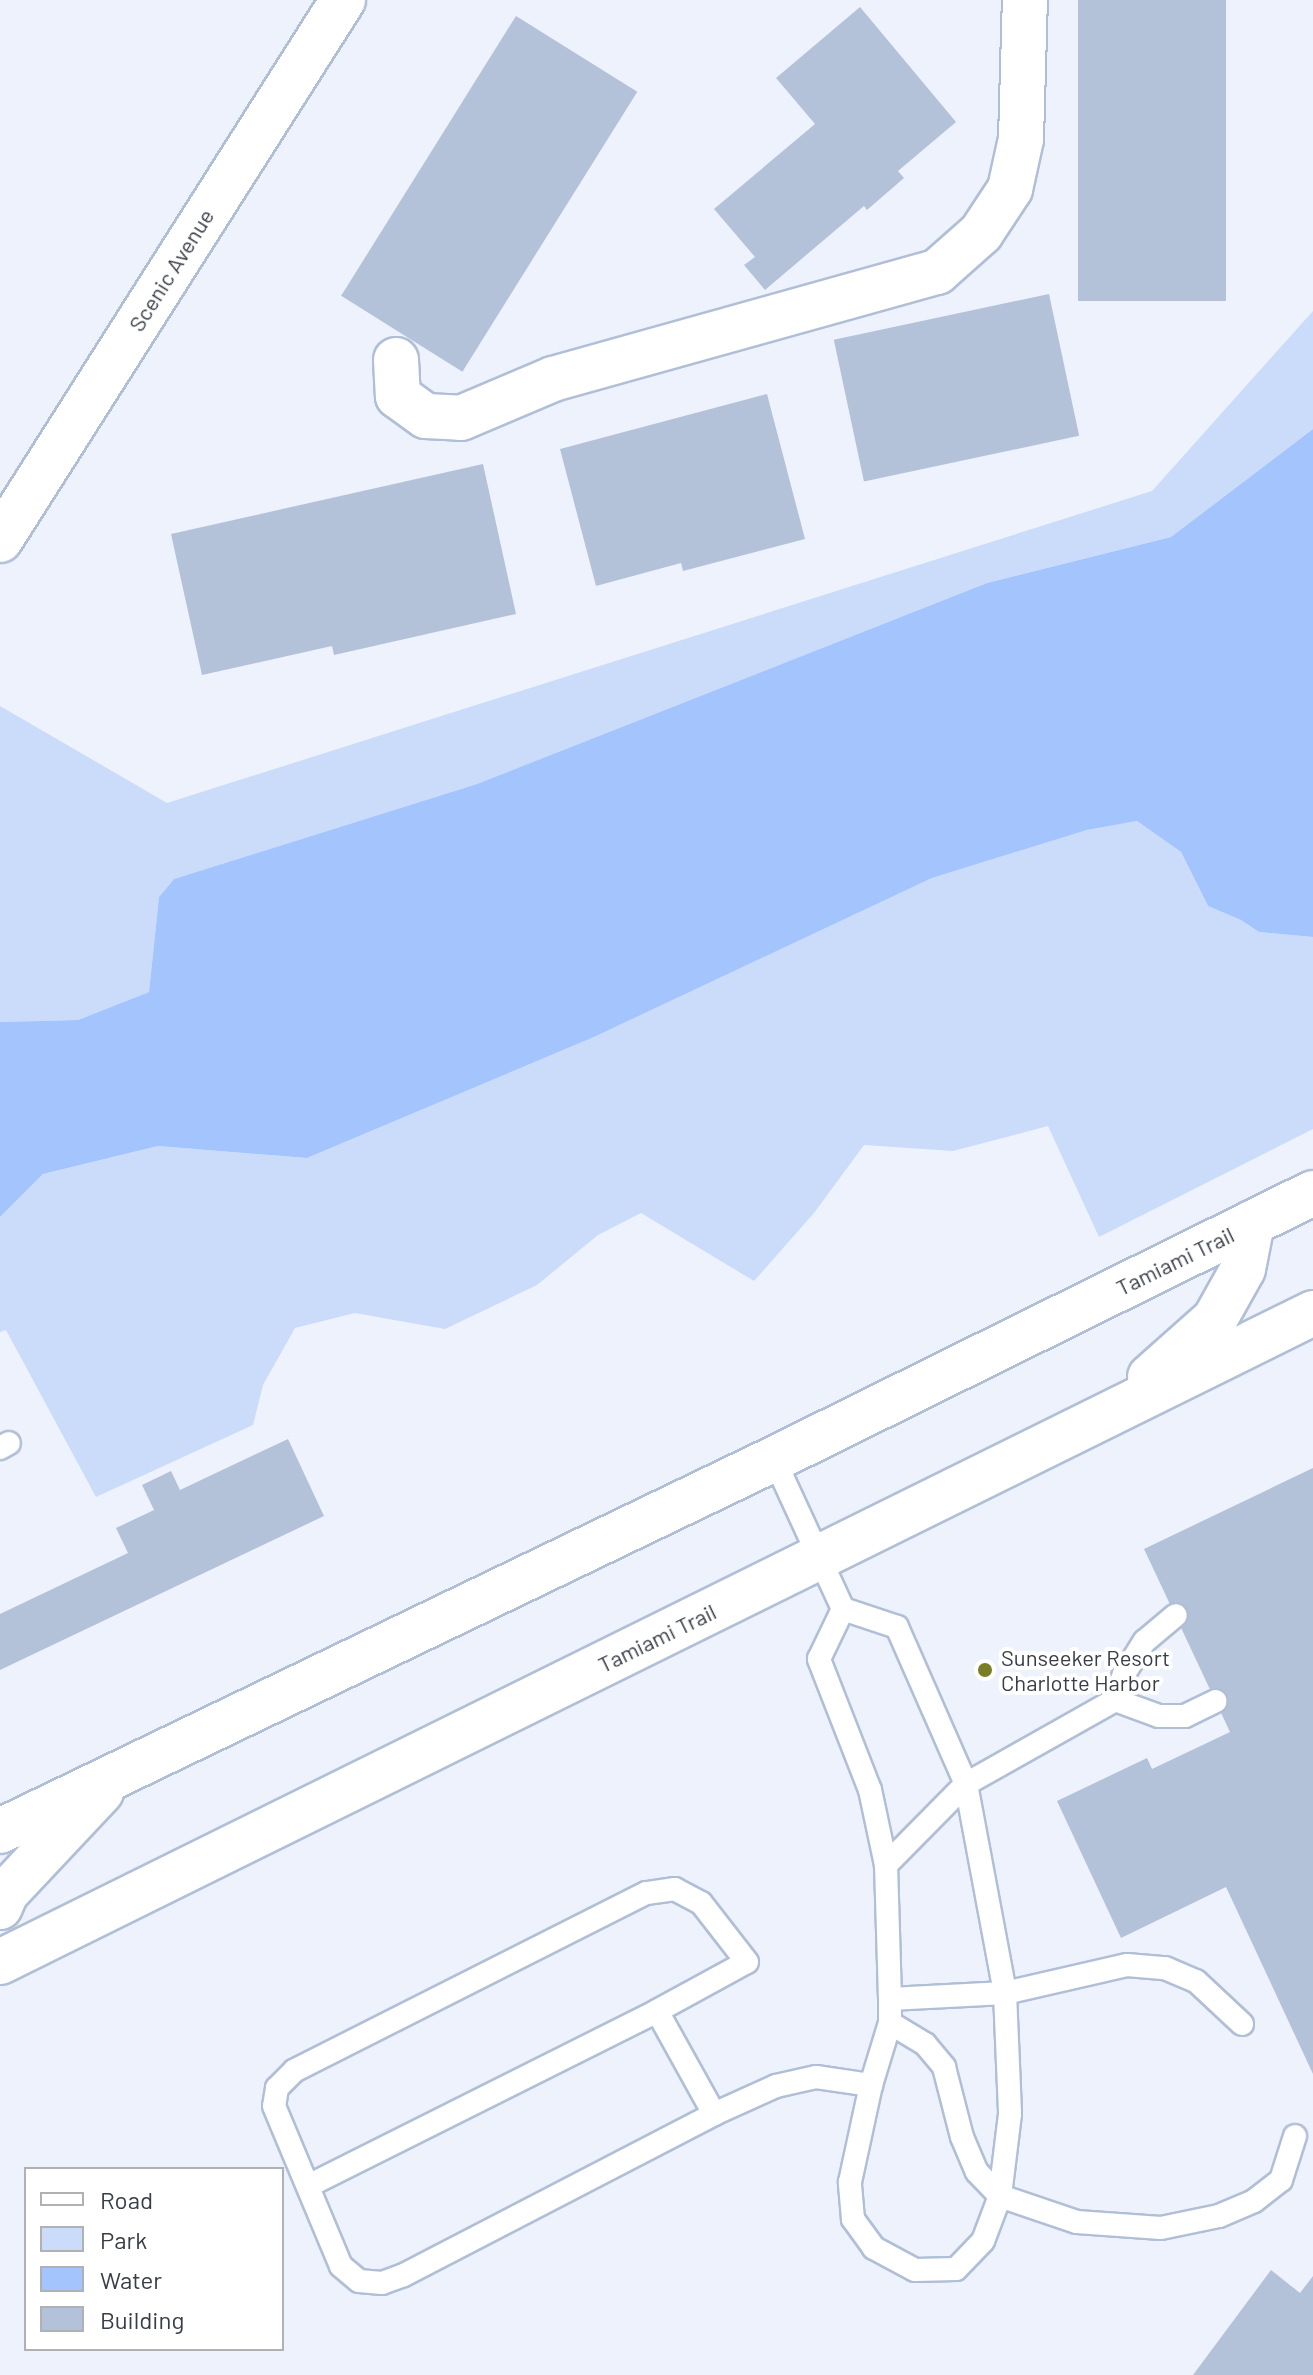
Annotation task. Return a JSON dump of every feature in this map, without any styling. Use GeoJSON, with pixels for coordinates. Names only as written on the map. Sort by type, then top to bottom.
{"type":"FeatureCollection","features":[{"type":"Feature","properties":{"kind":"main road","name":"Scenic Avenue"},"geometry":{"type":"LineString","coordinates":[[0,540],[343,0]]}},
{"type":"Feature","properties":{"kind":"main road"},"geometry":{"type":"LineString","coordinates":[[396,360],[398,396],[426,416],[461,418],[553,379],[937,272],[981,233],[1010,189],[1021,139],[1025,0]]}},
{"type":"Feature","properties":{"kind":"main road","name":"Tamiami Trail"},"geometry":{"type":"LineString","coordinates":[[0,1831],[774,1459],[1313,1193]]}},
{"type":"Feature","properties":{"kind":"main road"},"geometry":{"type":"LineString","coordinates":[[1107,1415],[1215,1319],[1243,1269],[1252,1223]]}},
{"type":"Feature","properties":{"kind":"main road","name":"Tamiami Trail"},"geometry":{"type":"LineString","coordinates":[[0,1962],[1313,1313]]}},
{"type":"Feature","properties":{"kind":"main road"},"geometry":{"type":"LineString","coordinates":[[0,1907],[6,1893],[119,1773]]}},
{"type":"Feature","properties":{"kind":"lane"},"geometry":{"type":"LineString","coordinates":[[774,1459],[843,1609],[897,1627],[966,1784],[1005,1993],[1010,2114],[1000,2196],[983,2241],[956,2269],[915,2270],[874,2248],[853,2219],[850,2182],[871,2085],[890,2023],[890,1999],[886,1865],[870,1790],[819,1659],[843,1609]]}},
{"type":"Feature","properties":{"kind":"lane"},"geometry":{"type":"LineString","coordinates":[[886,1865],[966,1784],[1115,1700],[1124,1674],[1145,1641],[1176,1615]]}},
{"type":"Feature","properties":{"kind":"lane"},"geometry":{"type":"LineString","coordinates":[[1115,1700],[1159,1716],[1185,1716],[1216,1701]]}},
{"type":"Feature","properties":{"kind":"lane"},"geometry":{"type":"LineString","coordinates":[[308,2186],[657,2011],[747,1962],[701,1903],[675,1889],[646,1893],[294,2071],[277,2088],[274,2106],[341,2266],[359,2281],[382,2283],[404,2275],[714,2114],[776,2086],[816,2077],[871,2085]]}},
{"type":"Feature","properties":{"kind":"lane"},"geometry":{"type":"LineString","coordinates":[[890,1999],[1005,1993],[1127,1965],[1165,1968],[1196,1981],[1242,2024]]}},
{"type":"Feature","properties":{"kind":"lane"},"geometry":{"type":"LineString","coordinates":[[657,2011],[714,2114]]}},
{"type":"Feature","properties":{"kind":"lane"},"geometry":{"type":"LineString","coordinates":[[890,2023],[925,2044],[944,2067],[962,2137],[977,2172],[1000,2196],[1077,2222],[1161,2228],[1219,2216],[1254,2201],[1281,2180],[1295,2136]]}},
{"type":"Feature","properties":{"kind":"green space"},"geometry":{"type":"Polygon","coordinates":[[[1313,311],[1313,429],[1171,537],[987,583],[477,784],[174,879],[159,897],[149,992],[78,1020],[0,1022],[0,706],[167,803],[1152,491],[1313,311]]]}},
{"type":"Feature","properties":{"kind":"green space"},"geometry":{"type":"Polygon","coordinates":[[[1137,821],[1181,852],[1208,906],[1241,920],[1259,932],[1313,937],[1313,1129],[1099,1237],[1048,1126],[953,1151],[864,1145],[814,1213],[754,1281],[641,1213],[598,1235],[537,1285],[445,1329],[355,1313],[295,1328],[263,1385],[253,1425],[96,1497],[6,1330],[0,1332],[0,1217],[43,1174],[158,1146],[307,1158],[594,1037],[932,878],[1087,830],[1137,821]]]}},
{"type":"Feature","properties":{"kind":"water"},"geometry":{"type":"Polygon","coordinates":[[[1313,429],[1313,937],[1259,932],[1241,920],[1208,906],[1181,852],[1137,821],[1087,830],[932,878],[594,1037],[307,1158],[158,1146],[43,1174],[0,1217],[0,1022],[78,1020],[149,992],[159,897],[174,879],[477,784],[987,583],[1171,537],[1313,429]]]}},
{"type":"Feature","properties":{"kind":"building"},"geometry":{"type":"Polygon","coordinates":[[[1078,0],[1226,0],[1226,301],[1078,301],[1078,0]]]}},
{"type":"Feature","properties":{"kind":"building"},"geometry":{"type":"Polygon","coordinates":[[[860,7],[956,122],[898,171],[904,178],[867,210],[864,206],[765,290],[744,265],[755,257],[714,209],[815,124],[776,78],[860,7]]]}},
{"type":"Feature","properties":{"kind":"building"},"geometry":{"type":"Polygon","coordinates":[[[516,16],[637,92],[462,372],[341,296],[516,16]]]}},
{"type":"Feature","properties":{"kind":"building"},"geometry":{"type":"Polygon","coordinates":[[[1049,294],[1079,436],[864,482],[834,340],[1049,294]]]}},
{"type":"Feature","properties":{"kind":"building"},"geometry":{"type":"Polygon","coordinates":[[[767,394],[805,539],[683,571],[681,563],[596,586],[560,449],[767,394]]]}},
{"type":"Feature","properties":{"kind":"building"},"geometry":{"type":"Polygon","coordinates":[[[483,464],[516,614],[334,655],[332,646],[202,675],[171,534],[483,464]]]}},
{"type":"Feature","properties":{"kind":"building"},"geometry":{"type":"Polygon","coordinates":[[[288,1439],[324,1516],[0,1670],[0,1614],[128,1553],[116,1528],[154,1510],[142,1485],[171,1471],[180,1490],[288,1439]]]}},
{"type":"Feature","properties":{"kind":"building"},"geometry":{"type":"Polygon","coordinates":[[[1313,1468],[1313,2074],[1226,1887],[1121,1938],[1057,1801],[1147,1758],[1152,1769],[1230,1732],[1144,1549],[1313,1468]]]}},
{"type":"Feature","properties":{"kind":"building"},"geometry":{"type":"Polygon","coordinates":[[[1271,2270],[1300,2293],[1313,2276],[1313,2375],[1193,2375],[1271,2270]]]}},
{"type":"Feature","properties":{"kind":"place","name":"Sunseeker Resort Charlotte Harbor"},"geometry":{"type":"Point","coordinates":[985,1670]}}]}
